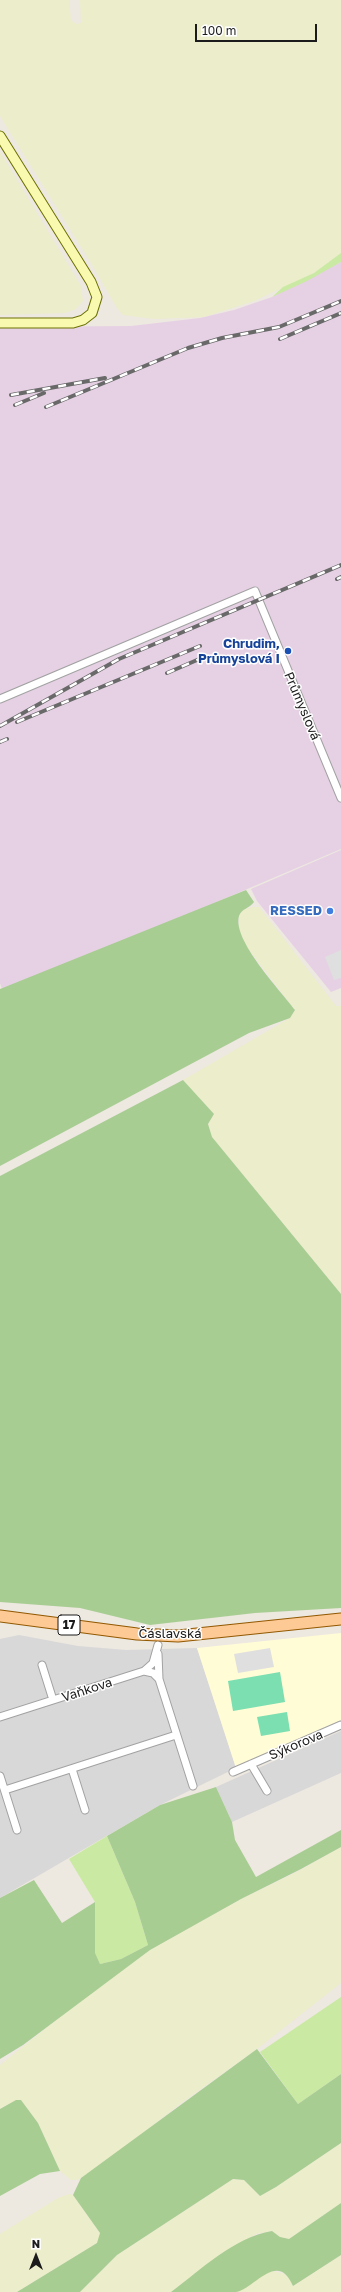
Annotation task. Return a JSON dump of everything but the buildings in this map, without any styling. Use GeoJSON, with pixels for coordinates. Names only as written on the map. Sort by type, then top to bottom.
{"type":"FeatureCollection","features":[{"type":"Feature","properties":{"kind":"main road","name":"Čáslavská"},"geometry":{"type":"LineString","coordinates":[[0,1616],[158,1640],[341,1618]]}},
{"type":"Feature","properties":{"kind":"street"},"geometry":{"type":"LineString","coordinates":[[0,136],[91,282],[96,292],[97,301],[90,316],[78,322],[0,323]]}},
{"type":"Feature","properties":{"kind":"street","name":"Průmyslová"},"geometry":{"type":"LineString","coordinates":[[0,699],[255,591],[341,798]]}},
{"type":"Feature","properties":{"kind":"street"},"geometry":{"type":"LineString","coordinates":[[158,1640],[153,1663],[144,1671],[153,1674],[158,1679]]}},
{"type":"Feature","properties":{"kind":"street"},"geometry":{"type":"LineString","coordinates":[[158,1640],[158,1679],[193,1786]]}},
{"type":"Feature","properties":{"kind":"street"},"geometry":{"type":"LineString","coordinates":[[42,1666],[53,1700]]}},
{"type":"Feature","properties":{"kind":"street","name":"Vaňkova"},"geometry":{"type":"LineString","coordinates":[[0,1717],[144,1671]]}},
{"type":"Feature","properties":{"kind":"street","name":"Sýkorova"},"geometry":{"type":"LineString","coordinates":[[233,1772],[341,1725]]}},
{"type":"Feature","properties":{"kind":"street"},"geometry":{"type":"LineString","coordinates":[[5,1790],[176,1734]]}},
{"type":"Feature","properties":{"kind":"street","name":"Sýkorova"},"geometry":{"type":"LineString","coordinates":[[251,1764],[266,1791]]}},
{"type":"Feature","properties":{"kind":"street"},"geometry":{"type":"LineString","coordinates":[[72,1769],[85,1810]]}},
{"type":"Feature","properties":{"kind":"street"},"geometry":{"type":"LineString","coordinates":[[0,1776],[17,1830]]}},
{"type":"Feature","properties":{"kind":"shaded area"},"geometry":{"type":"Polygon","coordinates":[[[341,262],[341,849],[163,925],[2,989],[0,983],[0,327],[131,326],[200,318],[234,310],[272,297],[341,262]]]}},
{"type":"Feature","properties":{"kind":"shaded area"},"geometry":{"type":"Polygon","coordinates":[[[341,850],[341,988],[331,992],[257,901],[251,889],[341,850]]]}},
{"type":"Feature","properties":{"kind":"shaded area"},"geometry":{"type":"Polygon","coordinates":[[[341,950],[341,978],[334,980],[325,957],[341,950]]]}},
{"type":"Feature","properties":{"kind":"shaded area"},"geometry":{"type":"Polygon","coordinates":[[[341,1633],[341,1720],[236,1768],[197,1648],[341,1633]]]}},
{"type":"Feature","properties":{"kind":"shaded area"},"geometry":{"type":"Polygon","coordinates":[[[19,1635],[78,1646],[126,1650],[197,1648],[236,1768],[160,1805],[0,1898],[0,1639],[19,1635]]]}},
{"type":"Feature","properties":{"kind":"shaded area"},"geometry":{"type":"Polygon","coordinates":[[[270,1648],[274,1667],[238,1673],[234,1654],[270,1648]]]}},
{"type":"Feature","properties":{"kind":"shaded area"},"geometry":{"type":"Polygon","coordinates":[[[341,1731],[341,1773],[232,1822],[216,1787],[341,1731]]]}},
{"type":"Feature","properties":{"kind":"green space"},"geometry":{"type":"Polygon","coordinates":[[[0,0],[69,0],[71,20],[76,24],[81,23],[80,0],[341,0],[341,253],[314,273],[254,301],[204,317],[154,319],[123,315],[117,308],[91,263],[0,116],[0,0]]]}},
{"type":"Feature","properties":{"kind":"green space"},"geometry":{"type":"Polygon","coordinates":[[[0,152],[81,286],[83,301],[76,309],[65,313],[0,315],[0,152]]]}},
{"type":"Feature","properties":{"kind":"green space"},"geometry":{"type":"Polygon","coordinates":[[[341,253],[341,262],[307,281],[272,297],[283,287],[314,273],[341,253]]]}},
{"type":"Feature","properties":{"kind":"green space"},"geometry":{"type":"Polygon","coordinates":[[[246,890],[254,902],[239,916],[239,926],[243,938],[259,965],[295,1010],[290,1018],[249,1033],[0,1166],[0,989],[246,890]]]}},
{"type":"Feature","properties":{"kind":"green space"},"geometry":{"type":"Polygon","coordinates":[[[252,907],[259,907],[336,1006],[341,1006],[341,1294],[212,1137],[208,1124],[214,1114],[183,1080],[290,1018],[295,1010],[247,947],[239,930],[239,916],[243,910],[252,907]]]}},
{"type":"Feature","properties":{"kind":"green space"},"geometry":{"type":"Polygon","coordinates":[[[183,1080],[214,1114],[208,1124],[212,1137],[341,1294],[341,1608],[255,1613],[150,1625],[80,1608],[0,1602],[0,1176],[183,1080]]]}},
{"type":"Feature","properties":{"kind":"green space"},"geometry":{"type":"Polygon","coordinates":[[[280,1672],[285,1702],[233,1711],[228,1681],[280,1672]]]}},
{"type":"Feature","properties":{"kind":"green space"},"geometry":{"type":"Polygon","coordinates":[[[287,1712],[290,1731],[261,1736],[257,1717],[287,1712]]]}},
{"type":"Feature","properties":{"kind":"green space"},"geometry":{"type":"Polygon","coordinates":[[[216,1787],[232,1822],[235,1840],[256,1877],[341,1830],[341,1847],[241,1899],[150,1950],[23,2045],[0,2059],[0,1898],[34,1880],[62,1923],[95,1902],[95,1953],[100,1964],[121,1959],[148,1945],[135,1902],[107,1836],[160,1805],[216,1787]]]}},
{"type":"Feature","properties":{"kind":"green space"},"geometry":{"type":"Polygon","coordinates":[[[107,1836],[135,1902],[148,1945],[121,1959],[100,1964],[95,1954],[95,1902],[69,1859],[107,1836]]]}},
{"type":"Feature","properties":{"kind":"green space"},"geometry":{"type":"Polygon","coordinates":[[[341,1847],[341,1983],[257,2049],[180,2104],[102,2165],[77,2180],[71,2180],[60,2171],[38,2123],[21,2100],[16,2100],[0,2109],[0,2065],[79,2002],[150,1950],[241,1899],[297,1872],[341,1847]]]}},
{"type":"Feature","properties":{"kind":"green space"},"geometry":{"type":"Polygon","coordinates":[[[341,1997],[341,2074],[298,2104],[260,2052],[341,1997]]]}},
{"type":"Feature","properties":{"kind":"green space"},"geometry":{"type":"Polygon","coordinates":[[[257,2049],[298,2104],[341,2074],[341,2143],[276,2187],[260,2196],[244,2180],[233,2179],[117,2255],[80,2292],[17,2292],[97,2243],[100,2233],[73,2195],[81,2178],[257,2049]]]}},
{"type":"Feature","properties":{"kind":"green space"},"geometry":{"type":"Polygon","coordinates":[[[16,2100],[21,2100],[38,2123],[60,2171],[40,2174],[0,2196],[0,2109],[16,2100]]]}},
{"type":"Feature","properties":{"kind":"green space"},"geometry":{"type":"Polygon","coordinates":[[[341,2143],[341,2203],[289,2239],[280,2237],[272,2231],[256,2234],[227,2251],[171,2292],[80,2292],[117,2255],[233,2179],[244,2180],[260,2196],[276,2187],[341,2143]]]}},
{"type":"Feature","properties":{"kind":"green space"},"geometry":{"type":"Polygon","coordinates":[[[69,2194],[73,2195],[100,2233],[100,2238],[97,2243],[17,2292],[0,2292],[0,2234],[58,2198],[69,2194]]]}},
{"type":"Feature","properties":{"kind":"green space"},"geometry":{"type":"Polygon","coordinates":[[[341,2203],[341,2255],[293,2286],[287,2276],[280,2271],[273,2271],[236,2292],[171,2292],[218,2256],[244,2240],[258,2234],[272,2231],[280,2237],[289,2239],[341,2203]]]}},
{"type":"Feature","properties":{"kind":"green space"},"geometry":{"type":"Polygon","coordinates":[[[341,2255],[341,2292],[236,2292],[263,2274],[272,2271],[289,2277],[293,2286],[341,2255]]]}},
{"type":"Feature","properties":{"kind":"railway"},"geometry":{"type":"LineString","coordinates":[[46,407],[188,348],[222,338],[279,327],[341,301]]}},
{"type":"Feature","properties":{"kind":"railway"},"geometry":{"type":"LineString","coordinates":[[280,339],[341,313]]}},
{"type":"Feature","properties":{"kind":"railway"},"geometry":{"type":"LineString","coordinates":[[11,395],[105,378]]}},
{"type":"Feature","properties":{"kind":"railway"},"geometry":{"type":"LineString","coordinates":[[15,405],[44,393]]}},
{"type":"Feature","properties":{"kind":"railway"},"geometry":{"type":"LineString","coordinates":[[0,726],[119,659],[341,565]]}},
{"type":"Feature","properties":{"kind":"railway"},"geometry":{"type":"LineString","coordinates":[[337,579],[341,577]]}},
{"type":"Feature","properties":{"kind":"railway"},"geometry":{"type":"LineString","coordinates":[[17,722],[200,646]]}},
{"type":"Feature","properties":{"kind":"railway"},"geometry":{"type":"LineString","coordinates":[[167,673],[204,657]]}},
{"type":"Feature","properties":{"kind":"railway"},"geometry":{"type":"LineString","coordinates":[[0,742],[7,739]]}},
{"type":"Feature","properties":{"kind":"place","name":"Chrudim, Průmyslová I"},"geometry":{"type":"Point","coordinates":[288,651]}},
{"type":"Feature","properties":{"kind":"place","name":"RESSED"},"geometry":{"type":"Point","coordinates":[330,911]}}]}
